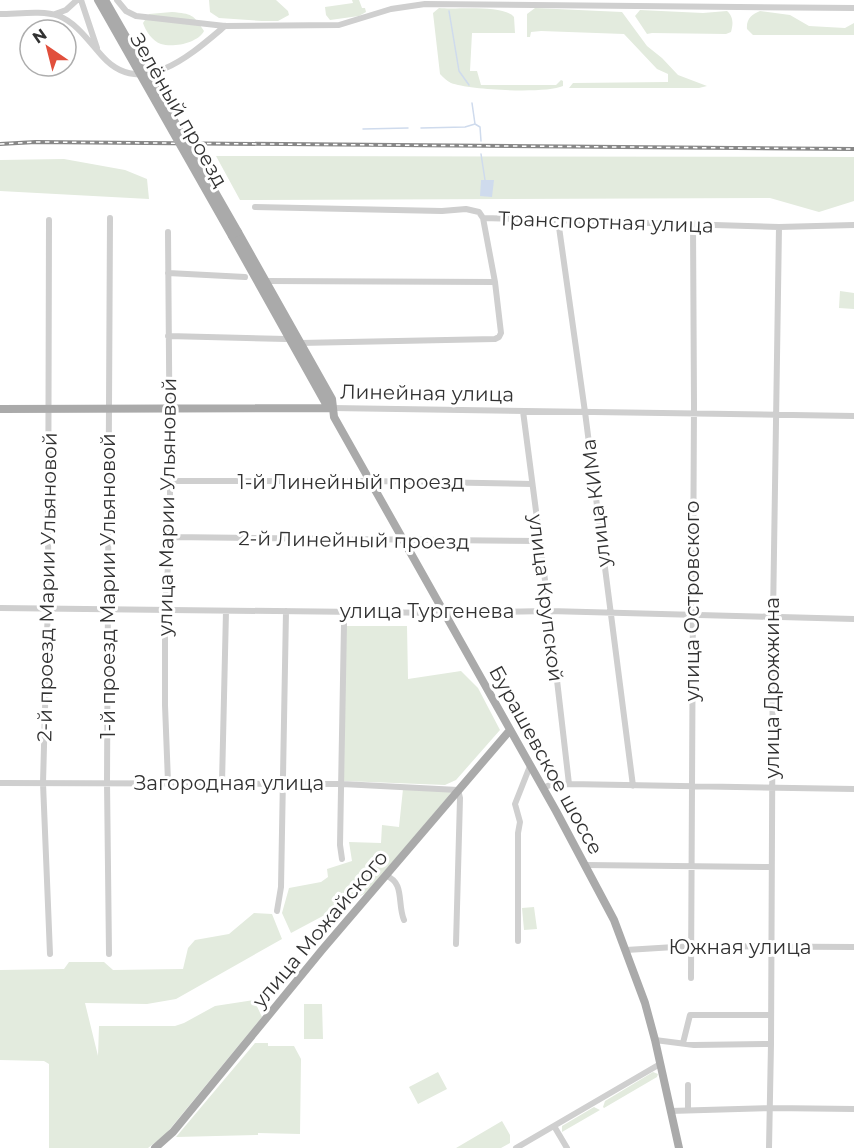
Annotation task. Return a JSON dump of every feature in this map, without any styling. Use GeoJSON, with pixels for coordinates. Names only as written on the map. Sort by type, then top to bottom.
{"type":"FeatureCollection","features":[{"type":"Feature","properties":{"kind":"main road","name":"Зелёный проезд"},"geometry":{"type":"LineString","coordinates":[[98,0],[235,234]]}},
{"type":"Feature","properties":{"kind":"main road","name":"Зелёный проезд"},"geometry":{"type":"LineString","coordinates":[[105,0],[235,234]]}},
{"type":"Feature","properties":{"kind":"main road","name":"Бурашевское шоссе"},"geometry":{"type":"LineString","coordinates":[[235,234],[266,281],[332,399],[334,417],[543,788],[614,920],[645,1003],[679,1148]]}},
{"type":"Feature","properties":{"kind":"main road","name":"Бурашевское шоссе"},"geometry":{"type":"LineString","coordinates":[[235,234],[289,338],[326,404],[332,408]]}},
{"type":"Feature","properties":{"kind":"main road","name":"Линейная улица"},"geometry":{"type":"LineString","coordinates":[[0,409],[332,408]]}},
{"type":"Feature","properties":{"kind":"main road","name":"улица Можайского"},"geometry":{"type":"LineString","coordinates":[[154,1148],[173,1132],[322,950],[390,877],[458,790],[510,730]]}},
{"type":"Feature","properties":{"kind":"street"},"geometry":{"type":"LineString","coordinates":[[0,14],[49,14],[64,11],[76,0]]}},
{"type":"Feature","properties":{"kind":"street"},"geometry":{"type":"LineString","coordinates":[[81,0],[99,52]]}},
{"type":"Feature","properties":{"kind":"street"},"geometry":{"type":"LineString","coordinates":[[117,0],[126,11],[136,16],[225,26],[339,25],[391,9],[425,4],[854,8]]}},
{"type":"Feature","properties":{"kind":"street"},"geometry":{"type":"LineString","coordinates":[[49,14],[71,23],[118,70],[129,74],[141,74],[173,65],[190,55],[225,26]]}},
{"type":"Feature","properties":{"kind":"street"},"geometry":{"type":"LineString","coordinates":[[202,24],[207,34],[203,44]]}},
{"type":"Feature","properties":{"kind":"street","name":"Транспортная улица"},"geometry":{"type":"LineString","coordinates":[[255,207],[442,211],[466,209],[479,212],[483,218],[693,223],[779,228],[854,225]]}},
{"type":"Feature","properties":{"kind":"street","name":"1-й проезд Марии Ульяновой"},"geometry":{"type":"LineString","coordinates":[[109,954],[107,782],[110,218]]}},
{"type":"Feature","properties":{"kind":"street"},"geometry":{"type":"LineString","coordinates":[[300,343],[495,339],[499,337],[501,333],[495,282],[483,218]]}},
{"type":"Feature","properties":{"kind":"street","name":"2-й проезд Марии Ульяновой"},"geometry":{"type":"LineString","coordinates":[[49,220],[48,609],[44,783],[50,954]]}},
{"type":"Feature","properties":{"kind":"street","name":"улица КИМа"},"geometry":{"type":"LineString","coordinates":[[558,220],[633,786]]}},
{"type":"Feature","properties":{"kind":"street","name":"улица Островского"},"geometry":{"type":"LineString","coordinates":[[690,978],[693,223]]}},
{"type":"Feature","properties":{"kind":"street","name":"улица Дрожжина"},"geometry":{"type":"LineString","coordinates":[[769,1148],[772,947],[771,788],[779,228]]}},
{"type":"Feature","properties":{"kind":"street","name":"улица Марии Ульяновой"},"geometry":{"type":"LineString","coordinates":[[168,232],[171,481],[165,610],[168,782]]}},
{"type":"Feature","properties":{"kind":"street"},"geometry":{"type":"LineString","coordinates":[[168,273],[245,277]]}},
{"type":"Feature","properties":{"kind":"street"},"geometry":{"type":"LineString","coordinates":[[266,281],[495,282]]}},
{"type":"Feature","properties":{"kind":"street"},"geometry":{"type":"LineString","coordinates":[[168,336],[289,338]]}},
{"type":"Feature","properties":{"kind":"street","name":"Линейная улица"},"geometry":{"type":"LineString","coordinates":[[332,408],[854,416]]}},
{"type":"Feature","properties":{"kind":"street","name":"улица Крупской"},"geometry":{"type":"LineString","coordinates":[[523,411],[569,784]]}},
{"type":"Feature","properties":{"kind":"street","name":"1-й Линейный проезд"},"geometry":{"type":"LineString","coordinates":[[171,481],[532,484]]}},
{"type":"Feature","properties":{"kind":"street","name":"2-й Линейный проезд"},"geometry":{"type":"LineString","coordinates":[[170,537],[539,541]]}},
{"type":"Feature","properties":{"kind":"street","name":"улица Тургенева"},"geometry":{"type":"LineString","coordinates":[[0,608],[444,613],[549,611],[854,619]]}},
{"type":"Feature","properties":{"kind":"street"},"geometry":{"type":"LineString","coordinates":[[222,783],[226,610]]}},
{"type":"Feature","properties":{"kind":"street"},"geometry":{"type":"LineString","coordinates":[[277,911],[281,887],[286,611]]}},
{"type":"Feature","properties":{"kind":"street"},"geometry":{"type":"LineString","coordinates":[[342,859],[340,846],[344,624]]}},
{"type":"Feature","properties":{"kind":"street"},"geometry":{"type":"LineString","coordinates":[[518,941],[518,833],[520,822],[515,804],[530,766]]}},
{"type":"Feature","properties":{"kind":"street","name":"Загородная улица"},"geometry":{"type":"LineString","coordinates":[[0,783],[283,783],[458,790]]}},
{"type":"Feature","properties":{"kind":"street"},"geometry":{"type":"LineString","coordinates":[[543,788],[550,785],[569,784],[854,789]]}},
{"type":"Feature","properties":{"kind":"street"},"geometry":{"type":"LineString","coordinates":[[456,944],[460,798],[458,790]]}},
{"type":"Feature","properties":{"kind":"street"},"geometry":{"type":"LineString","coordinates":[[585,865],[771,867]]}},
{"type":"Feature","properties":{"kind":"street"},"geometry":{"type":"LineString","coordinates":[[390,877],[399,886],[401,912],[404,920]]}},
{"type":"Feature","properties":{"kind":"street","name":"Южная улица"},"geometry":{"type":"LineString","coordinates":[[626,950],[691,946],[854,947]]}},
{"type":"Feature","properties":{"kind":"street"},"geometry":{"type":"LineString","coordinates":[[684,1043],[690,1015],[771,1015]]}},
{"type":"Feature","properties":{"kind":"street"},"geometry":{"type":"LineString","coordinates":[[655,1040],[694,1045],[771,1044]]}},
{"type":"Feature","properties":{"kind":"street"},"geometry":{"type":"LineString","coordinates":[[516,1148],[660,1064]]}},
{"type":"Feature","properties":{"kind":"street"},"geometry":{"type":"LineString","coordinates":[[688,1085],[688,1110]]}},
{"type":"Feature","properties":{"kind":"street"},"geometry":{"type":"LineString","coordinates":[[670,1111],[771,1108],[854,1109]]}},
{"type":"Feature","properties":{"kind":"street"},"geometry":{"type":"LineString","coordinates":[[554,1126],[567,1148]]}},
{"type":"Feature","properties":{"kind":"shaded area"},"geometry":{"type":"Polygon","coordinates":[[[209,0],[276,0],[288,11],[289,15],[278,21],[219,18],[210,12],[209,0]]]}},
{"type":"Feature","properties":{"kind":"shaded area"},"geometry":{"type":"Polygon","coordinates":[[[352,0],[359,0],[366,12],[359,16],[330,20],[326,15],[325,7],[353,3],[352,0]]]}},
{"type":"Feature","properties":{"kind":"shaded area"},"geometry":{"type":"Polygon","coordinates":[[[439,8],[500,10],[514,17],[515,33],[472,33],[470,71],[477,71],[481,85],[556,85],[561,80],[563,86],[541,90],[507,90],[474,88],[450,82],[440,74],[433,13],[439,8]]]}},
{"type":"Feature","properties":{"kind":"shaded area"},"geometry":{"type":"Polygon","coordinates":[[[535,8],[622,12],[647,46],[678,75],[707,86],[699,88],[569,88],[573,83],[668,82],[668,74],[657,69],[624,34],[541,31],[531,32],[530,37],[527,37],[527,14],[535,8]]]}},
{"type":"Feature","properties":{"kind":"shaded area"},"geometry":{"type":"Polygon","coordinates":[[[640,10],[703,13],[727,11],[732,18],[732,29],[726,34],[647,34],[635,16],[640,10]]]}},
{"type":"Feature","properties":{"kind":"shaded area"},"geometry":{"type":"Polygon","coordinates":[[[760,11],[790,15],[809,26],[845,28],[854,23],[854,35],[753,35],[747,29],[747,22],[752,15],[760,11]]]}},
{"type":"Feature","properties":{"kind":"shaded area"},"geometry":{"type":"Polygon","coordinates":[[[172,12],[191,16],[204,31],[196,39],[185,44],[158,43],[143,23],[149,14],[172,12]]]}},
{"type":"Feature","properties":{"kind":"shaded area"},"geometry":{"type":"Polygon","coordinates":[[[216,156],[854,157],[854,201],[819,212],[770,198],[240,200],[216,156]]]}},
{"type":"Feature","properties":{"kind":"shaded area"},"geometry":{"type":"Polygon","coordinates":[[[64,159],[125,170],[147,179],[149,199],[0,191],[0,160],[64,159]]]}},
{"type":"Feature","properties":{"kind":"shaded area"},"geometry":{"type":"Polygon","coordinates":[[[840,291],[854,293],[854,309],[839,308],[840,291]]]}},
{"type":"Feature","properties":{"kind":"shaded area"},"geometry":{"type":"Polygon","coordinates":[[[345,626],[407,626],[408,679],[461,671],[478,688],[500,730],[456,780],[445,785],[344,781],[345,626]]]}},
{"type":"Feature","properties":{"kind":"shaded area"},"geometry":{"type":"Polygon","coordinates":[[[403,789],[451,791],[451,793],[366,893],[291,933],[282,913],[289,888],[321,882],[328,877],[327,869],[352,861],[349,842],[381,843],[382,825],[399,827],[403,789]]]}},
{"type":"Feature","properties":{"kind":"shaded area"},"geometry":{"type":"Polygon","coordinates":[[[534,907],[537,929],[524,930],[522,908],[534,907]]]}},
{"type":"Feature","properties":{"kind":"shaded area"},"geometry":{"type":"Polygon","coordinates":[[[254,913],[272,914],[282,939],[176,999],[147,1004],[85,1003],[98,1056],[99,1026],[175,1026],[215,1006],[254,1000],[262,1017],[165,1135],[148,1148],[49,1148],[49,1064],[44,1061],[0,1060],[0,970],[64,969],[69,962],[104,962],[113,970],[183,969],[188,948],[195,940],[229,934],[254,913]]]}},
{"type":"Feature","properties":{"kind":"shaded area"},"geometry":{"type":"Polygon","coordinates":[[[304,1004],[322,1004],[323,1039],[304,1039],[304,1004]]]}},
{"type":"Feature","properties":{"kind":"shaded area"},"geometry":{"type":"Polygon","coordinates":[[[255,1043],[268,1043],[268,1046],[294,1046],[301,1059],[300,1134],[258,1133],[258,1135],[176,1137],[255,1043]]]}},
{"type":"Feature","properties":{"kind":"shaded area"},"geometry":{"type":"Polygon","coordinates":[[[438,1072],[447,1089],[418,1104],[409,1087],[438,1072]]]}},
{"type":"Feature","properties":{"kind":"shaded area"},"geometry":{"type":"Polygon","coordinates":[[[653,1072],[658,1074],[657,1077],[603,1107],[605,1101],[653,1072]]]}},
{"type":"Feature","properties":{"kind":"shaded area"},"geometry":{"type":"Polygon","coordinates":[[[594,1107],[600,1110],[562,1132],[562,1126],[594,1107]]]}},
{"type":"Feature","properties":{"kind":"shaded area"},"geometry":{"type":"Polygon","coordinates":[[[502,1121],[510,1135],[510,1143],[501,1148],[456,1148],[502,1121]]]}},
{"type":"Feature","properties":{"kind":"water"},"geometry":{"type":"Polygon","coordinates":[[[481,180],[494,180],[492,197],[480,196],[481,180]]]}},
{"type":"Feature","properties":{"kind":"waterway"},"geometry":{"type":"LineString","coordinates":[[449,11],[459,71],[469,85]]}},
{"type":"Feature","properties":{"kind":"waterway"},"geometry":{"type":"LineString","coordinates":[[472,103],[475,124],[480,127],[481,141]]}},
{"type":"Feature","properties":{"kind":"waterway"},"geometry":{"type":"LineString","coordinates":[[421,128],[465,127],[475,124]]}},
{"type":"Feature","properties":{"kind":"waterway"},"geometry":{"type":"LineString","coordinates":[[363,129],[408,128]]}},
{"type":"Feature","properties":{"kind":"waterway"},"geometry":{"type":"LineString","coordinates":[[481,154],[485,180]]}},
{"type":"Feature","properties":{"kind":"railway"},"geometry":{"type":"LineString","coordinates":[[0,144],[36,142],[854,149]]}}]}
